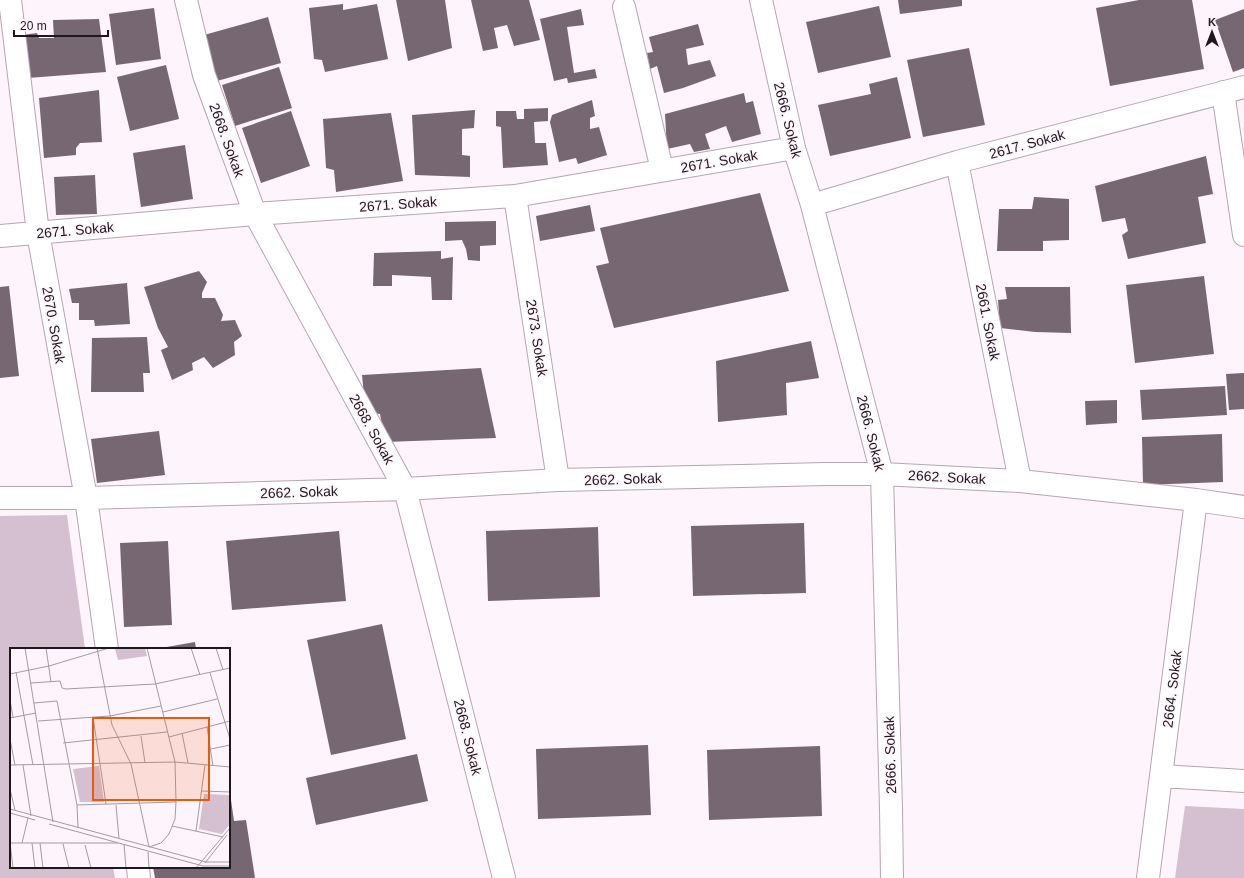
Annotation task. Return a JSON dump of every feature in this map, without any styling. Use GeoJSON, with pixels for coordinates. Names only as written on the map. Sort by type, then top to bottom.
{"type":"FeatureCollection","features":[{"type":"Feature","properties":{"kind":"street","name":"2670. Sokak"},"geometry":{"type":"LineString","coordinates":[[10,0],[38,233],[86,498],[107,648]]}},
{"type":"Feature","properties":{"kind":"street","name":"2668. Sokak"},"geometry":{"type":"LineString","coordinates":[[186,0],[204,75],[255,214],[405,489],[504,878]]}},
{"type":"Feature","properties":{"kind":"street","name":"2666. Sokak"},"geometry":{"type":"LineString","coordinates":[[761,0],[794,148],[812,205],[882,474],[892,809],[892,878]]}},
{"type":"Feature","properties":{"kind":"street"},"geometry":{"type":"LineString","coordinates":[[624,7],[662,170]]}},
{"type":"Feature","properties":{"kind":"street","name":"2617. Sokak"},"geometry":{"type":"LineString","coordinates":[[812,205],[957,162],[1244,87]]}},
{"type":"Feature","properties":{"kind":"street"},"geometry":{"type":"LineString","coordinates":[[1223,92],[1244,234]]}},
{"type":"Feature","properties":{"kind":"street","name":"2671. Sokak"},"geometry":{"type":"LineString","coordinates":[[0,236],[255,214],[515,196],[794,148]]}},
{"type":"Feature","properties":{"kind":"street","name":"2661. Sokak"},"geometry":{"type":"LineString","coordinates":[[957,162],[1020,481]]}},
{"type":"Feature","properties":{"kind":"street","name":"2673. Sokak"},"geometry":{"type":"LineString","coordinates":[[515,196],[558,480]]}},
{"type":"Feature","properties":{"kind":"street","name":"2662. Sokak"},"geometry":{"type":"LineString","coordinates":[[0,498],[86,498],[405,489],[558,480],[882,474],[1020,481],[1196,500],[1244,507]]}},
{"type":"Feature","properties":{"kind":"street","name":"2664. Sokak"},"geometry":{"type":"LineString","coordinates":[[1148,878],[1196,500]]}},
{"type":"Feature","properties":{"kind":"street"},"geometry":{"type":"LineString","coordinates":[[1162,776],[1244,780]]}},
{"type":"Feature","properties":{"kind":"street"},"geometry":{"type":"LineString","coordinates":[[138,868],[139,878]]}},
{"type":"Feature","properties":{"kind":"shaded area"},"geometry":{"type":"Polygon","coordinates":[[[67,515],[85,648],[10,648],[10,868],[113,868],[115,878],[0,878],[0,516],[67,515]]]}},
{"type":"Feature","properties":{"kind":"shaded area"},"geometry":{"type":"Polygon","coordinates":[[[1185,806],[1244,809],[1244,878],[1175,878],[1185,806]]]}},
{"type":"Feature","properties":{"kind":"building"},"geometry":{"type":"Polygon","coordinates":[[[396,0],[445,0],[452,48],[408,61],[396,0]]]}},
{"type":"Feature","properties":{"kind":"building"},"geometry":{"type":"Polygon","coordinates":[[[471,0],[529,0],[540,40],[514,46],[507,25],[494,28],[498,48],[483,51],[471,0]]]}},
{"type":"Feature","properties":{"kind":"building"},"geometry":{"type":"Polygon","coordinates":[[[898,0],[962,0],[962,6],[900,14],[898,0]]]}},
{"type":"Feature","properties":{"kind":"building"},"geometry":{"type":"Polygon","coordinates":[[[1139,0],[1192,0],[1204,69],[1110,86],[1096,8],[1139,0]]]}},
{"type":"Feature","properties":{"kind":"building"},"geometry":{"type":"Polygon","coordinates":[[[343,4],[343,10],[377,4],[388,59],[325,72],[322,60],[314,59],[309,8],[343,4]]]}},
{"type":"Feature","properties":{"kind":"building"},"geometry":{"type":"Polygon","coordinates":[[[879,6],[891,57],[818,73],[806,22],[879,6]]]}},
{"type":"Feature","properties":{"kind":"building"},"geometry":{"type":"Polygon","coordinates":[[[154,8],[161,59],[116,65],[109,14],[154,8]]]}},
{"type":"Feature","properties":{"kind":"building"},"geometry":{"type":"Polygon","coordinates":[[[581,9],[584,25],[567,27],[574,73],[595,69],[597,78],[568,83],[567,78],[554,81],[540,19],[581,9]]]}},
{"type":"Feature","properties":{"kind":"building"},"geometry":{"type":"Polygon","coordinates":[[[1244,9],[1244,68],[1233,72],[1215,20],[1244,9]]]}},
{"type":"Feature","properties":{"kind":"building"},"geometry":{"type":"Polygon","coordinates":[[[268,17],[281,63],[217,81],[204,35],[268,17]]]}},
{"type":"Feature","properties":{"kind":"building"},"geometry":{"type":"Polygon","coordinates":[[[99,19],[106,72],[28,78],[22,35],[37,33],[39,38],[54,38],[53,20],[99,19]]]}},
{"type":"Feature","properties":{"kind":"building"},"geometry":{"type":"Polygon","coordinates":[[[698,24],[704,45],[686,49],[688,65],[710,60],[716,76],[664,93],[657,66],[650,69],[647,53],[653,52],[649,37],[698,24]]]}},
{"type":"Feature","properties":{"kind":"building"},"geometry":{"type":"Polygon","coordinates":[[[969,48],[985,125],[923,137],[907,60],[969,48]]]}},
{"type":"Feature","properties":{"kind":"building"},"geometry":{"type":"Polygon","coordinates":[[[166,65],[179,119],[130,131],[117,77],[166,65]]]}},
{"type":"Feature","properties":{"kind":"building"},"geometry":{"type":"Polygon","coordinates":[[[279,67],[292,108],[235,126],[222,85],[279,67]]]}},
{"type":"Feature","properties":{"kind":"building"},"geometry":{"type":"Polygon","coordinates":[[[897,77],[911,138],[830,156],[818,105],[871,94],[869,84],[897,77]]]}},
{"type":"Feature","properties":{"kind":"building"},"geometry":{"type":"Polygon","coordinates":[[[99,90],[102,142],[80,143],[76,148],[76,155],[44,158],[39,98],[99,90]]]}},
{"type":"Feature","properties":{"kind":"building"},"geometry":{"type":"Polygon","coordinates":[[[744,93],[746,103],[753,101],[761,134],[732,142],[726,126],[705,134],[710,149],[694,152],[690,144],[667,149],[665,114],[744,93]]]}},
{"type":"Feature","properties":{"kind":"building"},"geometry":{"type":"Polygon","coordinates":[[[592,100],[595,116],[590,118],[590,129],[599,127],[607,155],[578,164],[576,158],[559,162],[550,122],[552,115],[592,100]]]}},
{"type":"Feature","properties":{"kind":"building"},"geometry":{"type":"Polygon","coordinates":[[[548,108],[548,121],[534,122],[535,143],[546,143],[548,165],[503,168],[501,127],[496,126],[496,111],[516,111],[517,119],[524,119],[524,109],[548,108]]]}},
{"type":"Feature","properties":{"kind":"building"},"geometry":{"type":"Polygon","coordinates":[[[475,110],[474,128],[462,129],[462,155],[470,156],[470,177],[415,175],[412,115],[475,110]]]}},
{"type":"Feature","properties":{"kind":"building"},"geometry":{"type":"Polygon","coordinates":[[[291,111],[310,166],[261,183],[242,128],[291,111]]]}},
{"type":"Feature","properties":{"kind":"building"},"geometry":{"type":"Polygon","coordinates":[[[391,113],[403,181],[336,192],[334,170],[326,168],[323,119],[391,113]]]}},
{"type":"Feature","properties":{"kind":"building"},"geometry":{"type":"Polygon","coordinates":[[[185,145],[193,199],[141,207],[133,153],[185,145]]]}},
{"type":"Feature","properties":{"kind":"building"},"geometry":{"type":"Polygon","coordinates":[[[1206,156],[1213,194],[1198,197],[1206,243],[1128,259],[1122,235],[1128,231],[1125,218],[1102,222],[1095,186],[1206,156]]]}},
{"type":"Feature","properties":{"kind":"building"},"geometry":{"type":"Polygon","coordinates":[[[95,175],[97,214],[56,215],[54,177],[95,175]]]}},
{"type":"Feature","properties":{"kind":"building"},"geometry":{"type":"Polygon","coordinates":[[[760,193],[789,291],[614,328],[596,266],[609,263],[600,228],[760,193]]]}},
{"type":"Feature","properties":{"kind":"building"},"geometry":{"type":"Polygon","coordinates":[[[1034,197],[1069,199],[1069,240],[1043,241],[1043,251],[997,251],[999,209],[1032,209],[1034,197]]]}},
{"type":"Feature","properties":{"kind":"building"},"geometry":{"type":"Polygon","coordinates":[[[590,205],[595,231],[540,241],[536,216],[590,205]]]}},
{"type":"Feature","properties":{"kind":"building"},"geometry":{"type":"Polygon","coordinates":[[[496,221],[496,245],[480,246],[480,261],[468,260],[466,249],[462,240],[445,241],[445,222],[496,221]]]}},
{"type":"Feature","properties":{"kind":"building"},"geometry":{"type":"Polygon","coordinates":[[[441,251],[441,259],[453,257],[452,300],[432,300],[431,277],[392,275],[392,286],[373,286],[374,253],[441,251]]]}},
{"type":"Feature","properties":{"kind":"building"},"geometry":{"type":"Polygon","coordinates":[[[199,271],[207,282],[202,293],[202,298],[215,298],[223,315],[221,321],[235,320],[242,336],[234,342],[235,355],[213,368],[204,357],[192,363],[193,370],[172,380],[161,350],[168,347],[158,328],[144,287],[199,271]]]}},
{"type":"Feature","properties":{"kind":"building"},"geometry":{"type":"Polygon","coordinates":[[[1204,276],[1214,354],[1135,363],[1126,285],[1204,276]]]}},
{"type":"Feature","properties":{"kind":"building"},"geometry":{"type":"Polygon","coordinates":[[[127,283],[130,324],[95,326],[94,320],[79,320],[79,303],[72,303],[69,289],[127,283]]]}},
{"type":"Feature","properties":{"kind":"building"},"geometry":{"type":"Polygon","coordinates":[[[9,286],[19,376],[0,378],[0,287],[9,286]]]}},
{"type":"Feature","properties":{"kind":"building"},"geometry":{"type":"Polygon","coordinates":[[[1005,287],[1070,287],[1071,333],[1035,332],[1000,328],[998,300],[1007,299],[1005,287]]]}},
{"type":"Feature","properties":{"kind":"building"},"geometry":{"type":"Polygon","coordinates":[[[147,337],[150,373],[143,373],[144,392],[91,392],[92,338],[147,337]]]}},
{"type":"Feature","properties":{"kind":"building"},"geometry":{"type":"Polygon","coordinates":[[[811,341],[819,378],[786,383],[787,415],[718,422],[716,361],[811,341]]]}},
{"type":"Feature","properties":{"kind":"building"},"geometry":{"type":"Polygon","coordinates":[[[481,368],[496,438],[385,442],[380,414],[371,413],[364,395],[362,375],[481,368]]]}},
{"type":"Feature","properties":{"kind":"building"},"geometry":{"type":"Polygon","coordinates":[[[1244,373],[1244,409],[1229,410],[1226,374],[1244,373]]]}},
{"type":"Feature","properties":{"kind":"building"},"geometry":{"type":"Polygon","coordinates":[[[1225,386],[1227,415],[1142,420],[1140,390],[1225,386]]]}},
{"type":"Feature","properties":{"kind":"building"},"geometry":{"type":"Polygon","coordinates":[[[1117,400],[1117,423],[1086,425],[1085,401],[1117,400]]]}},
{"type":"Feature","properties":{"kind":"building"},"geometry":{"type":"Polygon","coordinates":[[[159,431],[165,475],[97,483],[91,439],[159,431]]]}},
{"type":"Feature","properties":{"kind":"building"},"geometry":{"type":"Polygon","coordinates":[[[1222,434],[1223,482],[1143,485],[1142,437],[1222,434]]]}},
{"type":"Feature","properties":{"kind":"building"},"geometry":{"type":"Polygon","coordinates":[[[804,523],[806,593],[693,596],[691,526],[804,523]]]}},
{"type":"Feature","properties":{"kind":"building"},"geometry":{"type":"Polygon","coordinates":[[[598,527],[600,597],[488,601],[486,531],[598,527]]]}},
{"type":"Feature","properties":{"kind":"building"},"geometry":{"type":"Polygon","coordinates":[[[339,531],[346,601],[232,610],[226,541],[339,531]]]}},
{"type":"Feature","properties":{"kind":"building"},"geometry":{"type":"Polygon","coordinates":[[[168,541],[172,625],[124,627],[120,543],[168,541]]]}},
{"type":"Feature","properties":{"kind":"building"},"geometry":{"type":"Polygon","coordinates":[[[382,624],[406,739],[331,755],[307,640],[382,624]]]}},
{"type":"Feature","properties":{"kind":"building"},"geometry":{"type":"Polygon","coordinates":[[[195,642],[196,648],[161,648],[195,642]]]}},
{"type":"Feature","properties":{"kind":"building"},"geometry":{"type":"Polygon","coordinates":[[[648,745],[651,815],[538,819],[536,749],[648,745]]]}},
{"type":"Feature","properties":{"kind":"building"},"geometry":{"type":"Polygon","coordinates":[[[820,746],[822,816],[709,820],[707,750],[820,746]]]}},
{"type":"Feature","properties":{"kind":"building"},"geometry":{"type":"Polygon","coordinates":[[[417,754],[428,801],[316,825],[306,778],[417,754]]]}},
{"type":"Feature","properties":{"kind":"building"},"geometry":{"type":"Polygon","coordinates":[[[230,793],[234,821],[246,820],[255,878],[155,878],[153,868],[230,868],[230,793]]]}}]}
